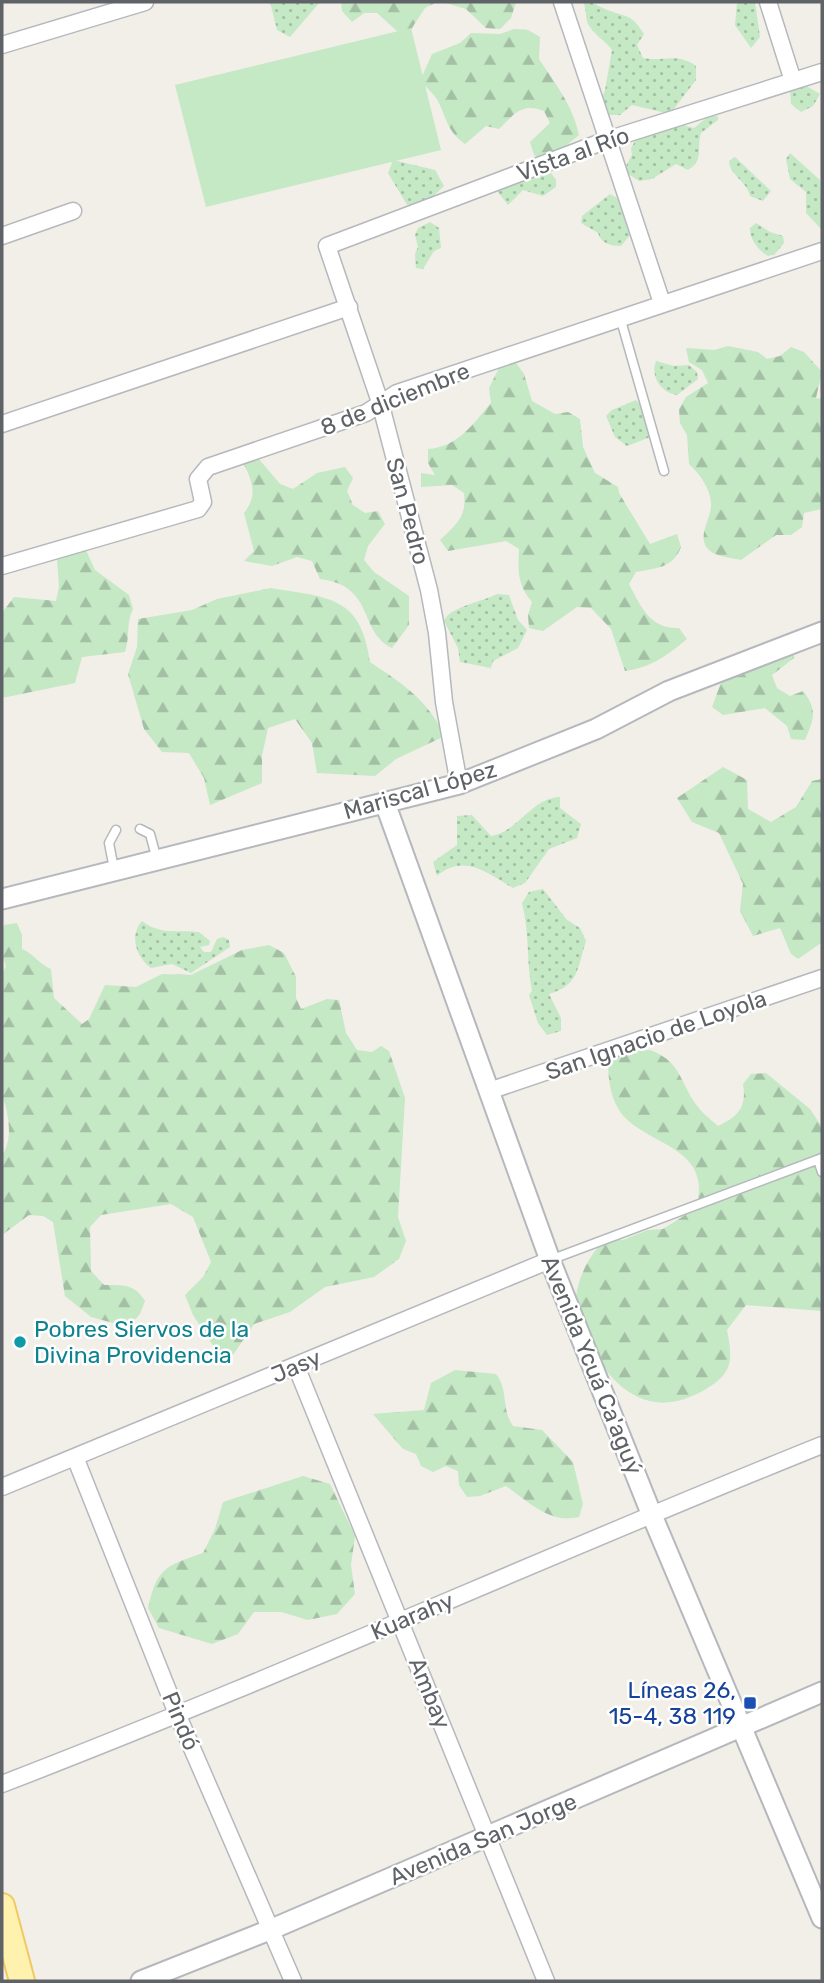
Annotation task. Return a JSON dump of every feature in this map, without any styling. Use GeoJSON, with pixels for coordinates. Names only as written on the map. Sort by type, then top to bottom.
{"type":"FeatureCollection","features":[{"type":"Feature","properties":{"kind":"main road"},"geometry":{"type":"LineString","coordinates":[[3,1917],[7,1950],[22,1981]]}},
{"type":"Feature","properties":{"kind":"street"},"geometry":{"type":"LineString","coordinates":[[2,45],[145,2]]}},
{"type":"Feature","properties":{"kind":"street"},"geometry":{"type":"LineString","coordinates":[[562,2],[662,303]]}},
{"type":"Feature","properties":{"kind":"street"},"geometry":{"type":"LineString","coordinates":[[768,2],[793,81]]}},
{"type":"Feature","properties":{"kind":"street","name":"Vista al Río"},"geometry":{"type":"LineString","coordinates":[[327,246],[607,139],[822,72]]}},
{"type":"Feature","properties":{"kind":"street"},"geometry":{"type":"LineString","coordinates":[[2,236],[73,211]]}},
{"type":"Feature","properties":{"kind":"street","name":"San Pedro"},"geometry":{"type":"LineString","coordinates":[[327,246],[380,402],[429,590],[437,633],[444,702],[459,784]]}},
{"type":"Feature","properties":{"kind":"street","name":"8 de diciembre"},"geometry":{"type":"LineString","coordinates":[[2,566],[198,509],[203,502],[198,479],[208,467],[366,413],[397,393],[822,251]]}},
{"type":"Feature","properties":{"kind":"street"},"geometry":{"type":"LineString","coordinates":[[2,424],[349,307]]}},
{"type":"Feature","properties":{"kind":"street","name":"Mariscal López"},"geometry":{"type":"LineString","coordinates":[[2,899],[459,784],[596,729],[669,691],[822,632]]}},
{"type":"Feature","properties":{"kind":"street","name":"Avenida Ycuá Ca'aguý"},"geometry":{"type":"LineString","coordinates":[[385,803],[550,1260],[651,1513],[822,1918]]}},
{"type":"Feature","properties":{"kind":"street","name":"San Ignacio de Loyola"},"geometry":{"type":"LineString","coordinates":[[489,1091],[822,978]]}},
{"type":"Feature","properties":{"kind":"street","name":"Jasy"},"geometry":{"type":"LineString","coordinates":[[2,1487],[550,1260]]}},
{"type":"Feature","properties":{"kind":"street","name":"Ambay"},"geometry":{"type":"LineString","coordinates":[[296,1366],[546,1981]]}},
{"type":"Feature","properties":{"kind":"street","name":"Kuarahy"},"geometry":{"type":"LineString","coordinates":[[2,1784],[178,1716],[651,1513],[822,1445]]}},
{"type":"Feature","properties":{"kind":"street","name":"Pindó"},"geometry":{"type":"LineString","coordinates":[[75,1457],[178,1716],[293,1981]]}},
{"type":"Feature","properties":{"kind":"street","name":"Avenida San Jorge"},"geometry":{"type":"LineString","coordinates":[[141,1981],[487,1837],[822,1692]]}},
{"type":"Feature","properties":{"kind":"lane"},"geometry":{"type":"LineString","coordinates":[[620,317],[664,471]]}},
{"type":"Feature","properties":{"kind":"lane"},"geometry":{"type":"LineString","coordinates":[[140,829],[150,834],[157,860]]}},
{"type":"Feature","properties":{"kind":"lane"},"geometry":{"type":"LineString","coordinates":[[115,870],[108,843],[116,830]]}},
{"type":"Feature","properties":{"kind":"lane"},"geometry":{"type":"LineString","coordinates":[[550,1260],[820,1159],[822,1172]]}},
{"type":"Feature","properties":{"kind":"green space"},"geometry":{"type":"Polygon","coordinates":[[[270,2],[320,2],[290,37],[277,30],[270,2]]]}},
{"type":"Feature","properties":{"kind":"green space"},"geometry":{"type":"Polygon","coordinates":[[[341,2],[437,2],[425,8],[410,31],[397,31],[377,13],[364,13],[352,22],[342,11],[341,2]]]}},
{"type":"Feature","properties":{"kind":"green space"},"geometry":{"type":"Polygon","coordinates":[[[442,2],[516,2],[511,18],[500,29],[486,28],[466,9],[442,2]]]}},
{"type":"Feature","properties":{"kind":"green space"},"geometry":{"type":"Polygon","coordinates":[[[583,2],[593,3],[635,22],[644,34],[637,45],[643,58],[683,59],[696,66],[696,80],[670,114],[632,105],[620,115],[607,115],[600,103],[612,50],[588,24],[583,2]]]}},
{"type":"Feature","properties":{"kind":"green space"},"geometry":{"type":"Polygon","coordinates":[[[737,2],[755,2],[760,37],[751,48],[735,25],[737,2]]]}},
{"type":"Feature","properties":{"kind":"green space"},"geometry":{"type":"Polygon","coordinates":[[[411,28],[441,150],[206,207],[175,85],[411,28]]]}},
{"type":"Feature","properties":{"kind":"green space"},"geometry":{"type":"Polygon","coordinates":[[[514,29],[528,30],[540,37],[539,59],[568,105],[579,135],[546,162],[534,155],[530,142],[550,123],[544,111],[530,108],[519,111],[499,129],[486,126],[465,144],[451,129],[438,101],[421,79],[432,54],[460,43],[471,33],[500,34],[514,29]]]}},
{"type":"Feature","properties":{"kind":"green space"},"geometry":{"type":"Polygon","coordinates":[[[803,84],[820,94],[813,106],[801,112],[791,104],[790,90],[803,84]]]}},
{"type":"Feature","properties":{"kind":"green space"},"geometry":{"type":"Polygon","coordinates":[[[710,115],[718,117],[718,120],[701,133],[698,158],[688,170],[676,164],[652,179],[639,181],[627,173],[631,148],[638,136],[672,122],[694,128],[710,115]]]}},
{"type":"Feature","properties":{"kind":"green space"},"geometry":{"type":"Polygon","coordinates":[[[790,153],[820,180],[822,230],[806,213],[806,192],[790,179],[786,159],[790,153]]]}},
{"type":"Feature","properties":{"kind":"green space"},"geometry":{"type":"Polygon","coordinates":[[[735,157],[771,191],[763,201],[750,196],[746,186],[732,171],[729,161],[735,157]]]}},
{"type":"Feature","properties":{"kind":"green space"},"geometry":{"type":"Polygon","coordinates":[[[393,160],[435,170],[444,186],[423,206],[409,208],[388,173],[393,160]]]}},
{"type":"Feature","properties":{"kind":"green space"},"geometry":{"type":"Polygon","coordinates":[[[551,173],[556,180],[556,187],[543,196],[523,190],[508,205],[495,188],[551,173]]]}},
{"type":"Feature","properties":{"kind":"green space"},"geometry":{"type":"Polygon","coordinates":[[[610,194],[617,198],[630,235],[621,246],[607,243],[598,233],[581,223],[582,216],[610,194]]]}},
{"type":"Feature","properties":{"kind":"green space"},"geometry":{"type":"Polygon","coordinates":[[[430,222],[439,228],[441,248],[434,251],[423,269],[416,268],[415,254],[418,247],[415,235],[418,228],[430,222]]]}},
{"type":"Feature","properties":{"kind":"green space"},"geometry":{"type":"Polygon","coordinates":[[[756,223],[783,236],[784,243],[775,254],[768,256],[755,244],[750,228],[756,223]]]}},
{"type":"Feature","properties":{"kind":"green space"},"geometry":{"type":"Polygon","coordinates":[[[728,346],[758,352],[767,359],[780,356],[791,347],[804,352],[822,372],[816,398],[822,399],[822,509],[804,513],[802,527],[791,535],[776,535],[741,560],[713,553],[704,542],[711,509],[709,491],[689,464],[687,435],[680,423],[679,409],[686,397],[708,383],[702,370],[689,362],[686,348],[714,350],[728,346]]]}},
{"type":"Feature","properties":{"kind":"green space"},"geometry":{"type":"Polygon","coordinates":[[[656,361],[674,366],[689,365],[697,372],[698,379],[677,395],[671,394],[658,383],[654,372],[656,361]]]}},
{"type":"Feature","properties":{"kind":"green space"},"geometry":{"type":"Polygon","coordinates":[[[516,363],[524,374],[532,401],[555,414],[568,412],[580,419],[583,447],[595,473],[618,487],[650,544],[677,534],[681,547],[674,559],[663,566],[636,572],[629,584],[654,621],[679,628],[687,639],[651,664],[625,671],[611,629],[591,608],[577,607],[543,631],[529,628],[528,615],[532,602],[521,583],[519,549],[506,541],[448,551],[440,540],[460,519],[464,508],[464,493],[452,485],[421,487],[421,473],[435,475],[428,463],[428,449],[448,444],[471,426],[491,403],[489,388],[501,364],[516,363]]]}},
{"type":"Feature","properties":{"kind":"green space"},"geometry":{"type":"Polygon","coordinates":[[[636,400],[643,408],[653,436],[627,446],[615,437],[606,416],[612,410],[636,400]]]}},
{"type":"Feature","properties":{"kind":"green space"},"geometry":{"type":"Polygon","coordinates":[[[252,451],[280,484],[293,489],[317,473],[345,467],[353,478],[347,491],[353,505],[365,513],[378,511],[385,524],[368,546],[364,560],[374,572],[409,596],[409,625],[392,648],[381,641],[350,590],[338,583],[320,579],[312,561],[297,557],[272,566],[244,561],[254,551],[244,513],[253,491],[239,454],[252,451]]]}},
{"type":"Feature","properties":{"kind":"green space"},"geometry":{"type":"Polygon","coordinates":[[[84,546],[95,570],[129,595],[133,609],[125,652],[82,657],[75,683],[2,698],[2,613],[14,597],[56,601],[59,587],[57,559],[69,547],[84,546]]]}},
{"type":"Feature","properties":{"kind":"green space"},"geometry":{"type":"Polygon","coordinates":[[[271,588],[325,598],[350,612],[366,640],[370,662],[422,702],[445,736],[396,759],[375,776],[317,773],[312,743],[295,719],[268,728],[262,756],[262,783],[210,805],[204,778],[189,753],[162,752],[144,729],[128,674],[137,647],[138,619],[192,610],[217,599],[271,588]]]}},
{"type":"Feature","properties":{"kind":"green space"},"geometry":{"type":"Polygon","coordinates":[[[497,594],[509,595],[518,620],[527,630],[518,648],[493,661],[491,668],[460,662],[458,648],[444,621],[459,608],[497,594]]]}},
{"type":"Feature","properties":{"kind":"green space"},"geometry":{"type":"Polygon","coordinates":[[[793,651],[794,658],[772,675],[777,688],[790,696],[803,691],[811,704],[813,715],[805,740],[791,739],[787,726],[765,708],[723,715],[712,707],[722,680],[793,651]]]}},
{"type":"Feature","properties":{"kind":"green space"},"geometry":{"type":"Polygon","coordinates":[[[723,767],[747,780],[748,809],[771,822],[796,807],[812,781],[822,779],[822,937],[821,943],[798,959],[791,954],[780,928],[753,936],[740,911],[743,884],[719,833],[692,822],[677,798],[723,767]]]}},
{"type":"Feature","properties":{"kind":"green space"},"geometry":{"type":"Polygon","coordinates":[[[560,797],[560,808],[581,824],[577,838],[549,849],[525,883],[513,888],[485,872],[466,866],[447,869],[437,876],[433,862],[457,845],[457,816],[472,815],[491,836],[509,828],[541,803],[560,797]]]}},
{"type":"Feature","properties":{"kind":"green space"},"geometry":{"type":"Polygon","coordinates":[[[543,889],[567,920],[580,928],[586,941],[572,981],[549,994],[561,1018],[561,1031],[547,1035],[538,1023],[529,995],[532,991],[522,903],[529,892],[543,889]]]}},
{"type":"Feature","properties":{"kind":"green space"},"geometry":{"type":"Polygon","coordinates":[[[142,921],[156,929],[199,932],[210,941],[209,945],[200,947],[204,952],[211,952],[217,939],[223,937],[229,940],[230,947],[191,973],[172,964],[151,968],[141,958],[136,946],[136,933],[142,921]]]}},
{"type":"Feature","properties":{"kind":"green space"},"geometry":{"type":"Polygon","coordinates":[[[17,923],[22,935],[22,949],[51,969],[54,998],[82,1024],[89,1019],[105,985],[136,987],[162,974],[191,975],[242,950],[269,945],[284,953],[296,977],[296,998],[301,1009],[327,999],[339,1000],[346,1033],[357,1050],[372,1052],[381,1046],[389,1051],[405,1098],[398,1217],[406,1241],[399,1259],[374,1277],[325,1287],[290,1312],[254,1324],[233,1355],[220,1356],[193,1315],[185,1295],[203,1277],[211,1262],[193,1217],[171,1204],[101,1215],[90,1227],[91,1271],[104,1285],[133,1288],[145,1301],[140,1314],[128,1327],[91,1317],[65,1296],[53,1222],[43,1216],[29,1215],[2,1235],[2,1155],[9,1133],[2,1094],[2,975],[6,966],[2,940],[4,925],[17,923]]]}},
{"type":"Feature","properties":{"kind":"green space"},"geometry":{"type":"Polygon","coordinates":[[[650,1050],[673,1065],[697,1106],[718,1126],[740,1110],[744,1099],[743,1084],[751,1074],[766,1073],[810,1109],[822,1127],[822,1311],[746,1305],[727,1330],[730,1358],[722,1377],[706,1389],[668,1402],[635,1396],[608,1373],[597,1357],[576,1309],[577,1290],[584,1269],[595,1251],[608,1238],[623,1240],[648,1230],[663,1229],[698,1207],[699,1183],[694,1168],[675,1150],[627,1120],[613,1096],[608,1052],[650,1050]]]}},
{"type":"Feature","properties":{"kind":"green space"},"geometry":{"type":"Polygon","coordinates":[[[455,1370],[496,1374],[513,1426],[542,1430],[573,1462],[583,1504],[579,1517],[549,1514],[506,1486],[480,1496],[467,1497],[459,1485],[458,1471],[446,1466],[433,1472],[421,1466],[416,1454],[403,1449],[373,1414],[424,1410],[431,1383],[455,1370]]]}},
{"type":"Feature","properties":{"kind":"green space"},"geometry":{"type":"Polygon","coordinates":[[[303,1476],[330,1484],[355,1536],[351,1565],[355,1594],[337,1614],[308,1620],[281,1612],[254,1612],[238,1634],[212,1644],[159,1628],[148,1608],[159,1576],[180,1561],[203,1553],[215,1529],[223,1502],[303,1476]]]}},
{"type":"Feature","properties":{"kind":"place","name":"Pobres Siervos de la Divina Providencia"},"geometry":{"type":"Point","coordinates":[20,1342]}},
{"type":"Feature","properties":{"kind":"place","name":"Líneas 26, 15-4, 38 119"},"geometry":{"type":"Point","coordinates":[750,1703]}}]}
